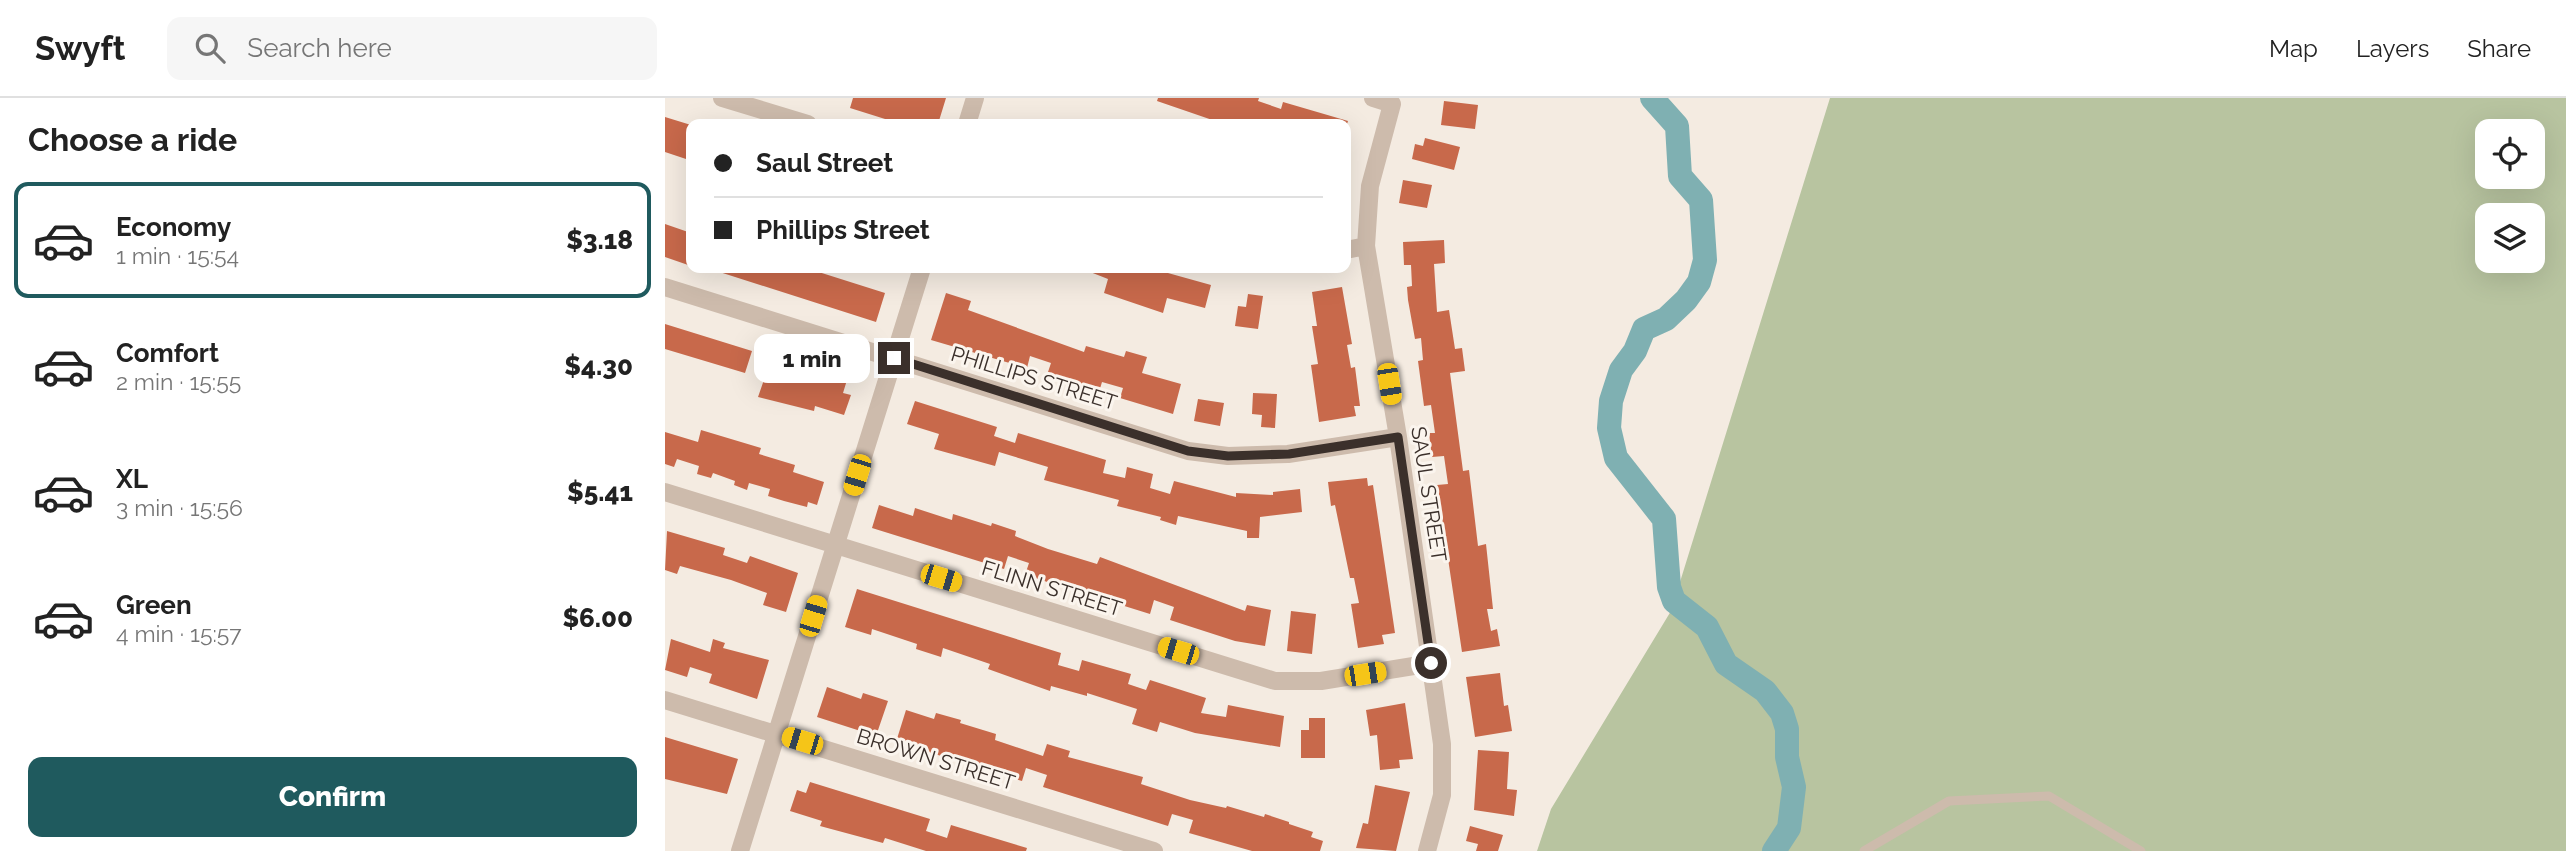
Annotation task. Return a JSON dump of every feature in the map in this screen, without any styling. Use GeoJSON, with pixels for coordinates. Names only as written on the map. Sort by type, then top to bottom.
{"type":"FeatureCollection","features":[{"type":"Feature","properties":{"kind":"street"},"geometry":{"type":"LineString","coordinates":[[723,98],[792,119]]}},
{"type":"Feature","properties":{"kind":"street"},"geometry":{"type":"LineString","coordinates":[[969,119],[975,98]]}},
{"type":"Feature","properties":{"kind":"street","name":"SAUL STREET"},"geometry":{"type":"LineString","coordinates":[[1373,98],[1392,104],[1370,186],[1366,246],[1398,437],[1442,744],[1442,794],[1427,851]]}},
{"type":"Feature","properties":{"kind":"street"},"geometry":{"type":"LineString","coordinates":[[1351,249],[1366,246]]}},
{"type":"Feature","properties":{"kind":"street"},"geometry":{"type":"LineString","coordinates":[[740,851],[920,273]]}},
{"type":"Feature","properties":{"kind":"street","name":"PHILLIPS STREET"},"geometry":{"type":"LineString","coordinates":[[665,287],[1188,451],[1228,456],[1289,454],[1398,437]]}},
{"type":"Feature","properties":{"kind":"street","name":"FLINN STREET"},"geometry":{"type":"LineString","coordinates":[[665,492],[1275,681],[1321,681],[1431,663]]}},
{"type":"Feature","properties":{"kind":"street","name":"BROWN STREET"},"geometry":{"type":"LineString","coordinates":[[665,700],[1154,851]]}},
{"type":"Feature","properties":{"kind":"lane"},"geometry":{"type":"LineString","coordinates":[[1864,851],[1949,801],[2049,796],[2141,851]]}},
{"type":"Feature","properties":{"kind":"green space"},"geometry":{"type":"Polygon","coordinates":[[[1830,98],[2566,98],[2566,851],[1537,851],[1551,809],[1671,611],[1830,98]]]}},
{"type":"Feature","properties":{"kind":"building"},"geometry":{"type":"Polygon","coordinates":[[[853,98],[946,98],[940,119],[885,119],[850,108],[853,98]]]}},
{"type":"Feature","properties":{"kind":"building"},"geometry":{"type":"Polygon","coordinates":[[[1158,98],[1259,98],[1258,101],[1281,109],[1283,102],[1341,119],[1209,119],[1157,101],[1158,98]]]}},
{"type":"Feature","properties":{"kind":"building"},"geometry":{"type":"Polygon","coordinates":[[[1444,101],[1478,105],[1475,129],[1441,125],[1444,101]]]}},
{"type":"Feature","properties":{"kind":"building"},"geometry":{"type":"Polygon","coordinates":[[[665,117],[686,123],[686,159],[665,152],[665,117]]]}},
{"type":"Feature","properties":{"kind":"building"},"geometry":{"type":"Polygon","coordinates":[[[1425,138],[1460,147],[1454,170],[1412,159],[1415,144],[1423,146],[1425,138]]]}},
{"type":"Feature","properties":{"kind":"building"},"geometry":{"type":"Polygon","coordinates":[[[1403,180],[1432,185],[1427,208],[1399,203],[1403,180]]]}},
{"type":"Feature","properties":{"kind":"building"},"geometry":{"type":"Polygon","coordinates":[[[665,224],[686,231],[686,264],[665,257],[665,224]]]}},
{"type":"Feature","properties":{"kind":"building"},"geometry":{"type":"Polygon","coordinates":[[[1444,240],[1445,263],[1434,264],[1437,312],[1449,310],[1455,349],[1462,348],[1465,371],[1450,373],[1463,471],[1469,470],[1478,546],[1486,544],[1493,609],[1487,609],[1491,631],[1497,629],[1500,646],[1462,652],[1437,485],[1448,484],[1444,456],[1432,457],[1429,433],[1435,433],[1431,405],[1424,406],[1418,361],[1423,360],[1421,338],[1415,339],[1408,300],[1407,287],[1412,286],[1411,265],[1404,265],[1403,242],[1444,240]]]}},
{"type":"Feature","properties":{"kind":"building"},"geometry":{"type":"Polygon","coordinates":[[[723,273],[822,273],[885,293],[876,322],[723,273]]]}},
{"type":"Feature","properties":{"kind":"building"},"geometry":{"type":"Polygon","coordinates":[[[1093,273],[1168,273],[1211,285],[1205,308],[1167,298],[1163,313],[1104,293],[1108,279],[1093,273]]]}},
{"type":"Feature","properties":{"kind":"building"},"geometry":{"type":"Polygon","coordinates":[[[1342,287],[1352,344],[1347,345],[1351,368],[1355,367],[1360,406],[1354,406],[1356,416],[1319,422],[1311,365],[1318,364],[1312,326],[1317,326],[1312,292],[1342,287]]]}},
{"type":"Feature","properties":{"kind":"building"},"geometry":{"type":"Polygon","coordinates":[[[946,293],[971,301],[968,310],[1084,352],[1086,346],[1124,357],[1126,351],[1147,357],[1142,373],[1181,384],[1173,414],[1120,398],[1123,388],[1102,382],[1099,392],[1047,375],[1051,363],[1030,356],[1027,368],[931,340],[946,293]]]}},
{"type":"Feature","properties":{"kind":"building"},"geometry":{"type":"Polygon","coordinates":[[[1248,294],[1263,296],[1258,329],[1235,326],[1238,306],[1246,307],[1248,294]]]}},
{"type":"Feature","properties":{"kind":"building"},"geometry":{"type":"Polygon","coordinates":[[[665,324],[752,351],[745,373],[665,349],[665,324]]]}},
{"type":"Feature","properties":{"kind":"building"},"geometry":{"type":"Polygon","coordinates":[[[772,357],[847,380],[843,393],[851,395],[844,415],[815,406],[814,411],[758,397],[772,357]]]}},
{"type":"Feature","properties":{"kind":"building"},"geometry":{"type":"Polygon","coordinates":[[[1253,393],[1277,394],[1275,428],[1261,427],[1262,415],[1252,414],[1253,393]]]}},
{"type":"Feature","properties":{"kind":"building"},"geometry":{"type":"Polygon","coordinates":[[[1198,399],[1224,403],[1220,426],[1194,421],[1198,399]]]}},
{"type":"Feature","properties":{"kind":"building"},"geometry":{"type":"Polygon","coordinates":[[[915,401],[997,427],[994,436],[1015,443],[1018,433],[1106,460],[1103,473],[1125,478],[1127,467],[1153,474],[1150,488],[1170,494],[1174,481],[1236,497],[1236,493],[1273,495],[1273,492],[1300,489],[1302,512],[1260,517],[1259,538],[1247,538],[1247,531],[1178,516],[1176,525],[1160,520],[1161,517],[1117,506],[1119,500],[1044,480],[1048,467],[999,452],[995,466],[934,449],[939,434],[907,424],[915,401]]]}},
{"type":"Feature","properties":{"kind":"building"},"geometry":{"type":"Polygon","coordinates":[[[701,430],[761,448],[759,454],[795,465],[793,472],[824,482],[817,505],[808,502],[807,507],[768,496],[770,489],[749,483],[747,490],[734,485],[735,481],[713,473],[711,478],[697,474],[699,466],[677,459],[674,467],[665,464],[665,432],[698,442],[701,430]]]}},
{"type":"Feature","properties":{"kind":"building"},"geometry":{"type":"Polygon","coordinates":[[[1367,478],[1368,486],[1373,485],[1395,633],[1382,635],[1384,644],[1358,648],[1351,604],[1359,603],[1354,578],[1350,578],[1335,505],[1331,506],[1328,482],[1367,478]]]}},
{"type":"Feature","properties":{"kind":"building"},"geometry":{"type":"Polygon","coordinates":[[[879,505],[913,516],[915,508],[952,520],[953,514],[991,526],[992,523],[1016,531],[1015,536],[1048,549],[1097,564],[1100,557],[1245,611],[1247,605],[1271,610],[1265,646],[1235,641],[1170,620],[1174,607],[1154,600],[1150,614],[1025,575],[1029,563],[1008,556],[1004,569],[872,528],[879,505]]]}},
{"type":"Feature","properties":{"kind":"building"},"geometry":{"type":"Polygon","coordinates":[[[667,531],[725,548],[723,555],[747,563],[750,556],[798,573],[786,612],[763,605],[767,593],[731,580],[680,566],[677,574],[665,570],[667,531]]]}},
{"type":"Feature","properties":{"kind":"building"},"geometry":{"type":"Polygon","coordinates":[[[857,589],[1061,653],[1058,665],[1079,671],[1082,660],[1131,674],[1128,684],[1146,690],[1150,680],[1206,698],[1201,713],[1226,717],[1228,705],[1284,716],[1280,747],[1195,733],[1160,722],[1157,732],[1132,724],[1137,709],[1087,693],[1087,696],[1051,686],[1050,691],[988,669],[990,664],[943,648],[941,657],[916,649],[917,644],[872,629],[871,635],[845,627],[857,589]]]}},
{"type":"Feature","properties":{"kind":"building"},"geometry":{"type":"Polygon","coordinates":[[[1291,611],[1316,614],[1312,654],[1287,651],[1291,611]]]}},
{"type":"Feature","properties":{"kind":"building"},"geometry":{"type":"Polygon","coordinates":[[[671,639],[710,652],[713,639],[725,643],[723,648],[769,660],[757,699],[709,683],[712,674],[690,667],[687,677],[665,670],[671,639]]]}},
{"type":"Feature","properties":{"kind":"building"},"geometry":{"type":"Polygon","coordinates":[[[1500,673],[1504,706],[1508,705],[1512,731],[1475,737],[1466,677],[1500,673]]]}},
{"type":"Feature","properties":{"kind":"building"},"geometry":{"type":"Polygon","coordinates":[[[827,687],[861,699],[863,693],[888,701],[876,736],[817,717],[827,687]]]}},
{"type":"Feature","properties":{"kind":"building"},"geometry":{"type":"Polygon","coordinates":[[[1405,703],[1413,759],[1399,760],[1400,768],[1380,770],[1377,735],[1370,736],[1366,710],[1405,703]]]}},
{"type":"Feature","properties":{"kind":"building"},"geometry":{"type":"Polygon","coordinates":[[[906,710],[934,719],[936,713],[961,720],[960,723],[996,734],[995,740],[1043,756],[1047,744],[1070,751],[1068,757],[1143,777],[1141,784],[1190,800],[1226,808],[1227,806],[1264,817],[1265,814],[1289,822],[1313,832],[1311,837],[1323,841],[1320,851],[1252,851],[1189,833],[1193,820],[1172,814],[1168,826],[1043,787],[1047,775],[1026,768],[1022,781],[896,742],[906,710]]]}},
{"type":"Feature","properties":{"kind":"building"},"geometry":{"type":"Polygon","coordinates":[[[1309,718],[1325,718],[1325,758],[1301,758],[1301,730],[1309,730],[1309,718]]]}},
{"type":"Feature","properties":{"kind":"building"},"geometry":{"type":"Polygon","coordinates":[[[665,737],[738,759],[727,794],[665,779],[665,737]]]}},
{"type":"Feature","properties":{"kind":"building"},"geometry":{"type":"Polygon","coordinates":[[[1478,750],[1509,752],[1507,789],[1517,790],[1514,816],[1474,810],[1478,750]]]}},
{"type":"Feature","properties":{"kind":"building"},"geometry":{"type":"Polygon","coordinates":[[[810,782],[930,819],[926,831],[947,838],[951,825],[1027,848],[1026,851],[926,851],[885,838],[883,843],[820,826],[822,821],[790,811],[797,790],[806,793],[810,782]]]}},
{"type":"Feature","properties":{"kind":"building"},"geometry":{"type":"Polygon","coordinates":[[[1375,785],[1410,792],[1396,851],[1356,848],[1363,823],[1368,824],[1375,785]]]}},
{"type":"Feature","properties":{"kind":"building"},"geometry":{"type":"Polygon","coordinates":[[[1470,826],[1503,835],[1498,851],[1476,851],[1478,844],[1466,841],[1470,826]]]}},
{"type":"Feature","properties":{"kind":"waterway"},"geometry":{"type":"LineString","coordinates":[[1652,98],[1677,126],[1680,176],[1701,200],[1705,260],[1699,282],[1686,300],[1666,319],[1644,329],[1635,351],[1621,370],[1611,401],[1609,428],[1616,458],[1664,519],[1669,587],[1674,601],[1707,627],[1726,664],[1765,691],[1782,713],[1787,729],[1787,757],[1794,787],[1789,828],[1774,851]]}},
{"type":"Feature","properties":{"kind":"route"},"geometry":{"type":"LineString","coordinates":[[894,358],[1188,451],[1228,456],[1289,454],[1398,437],[1431,663]]}}]}
